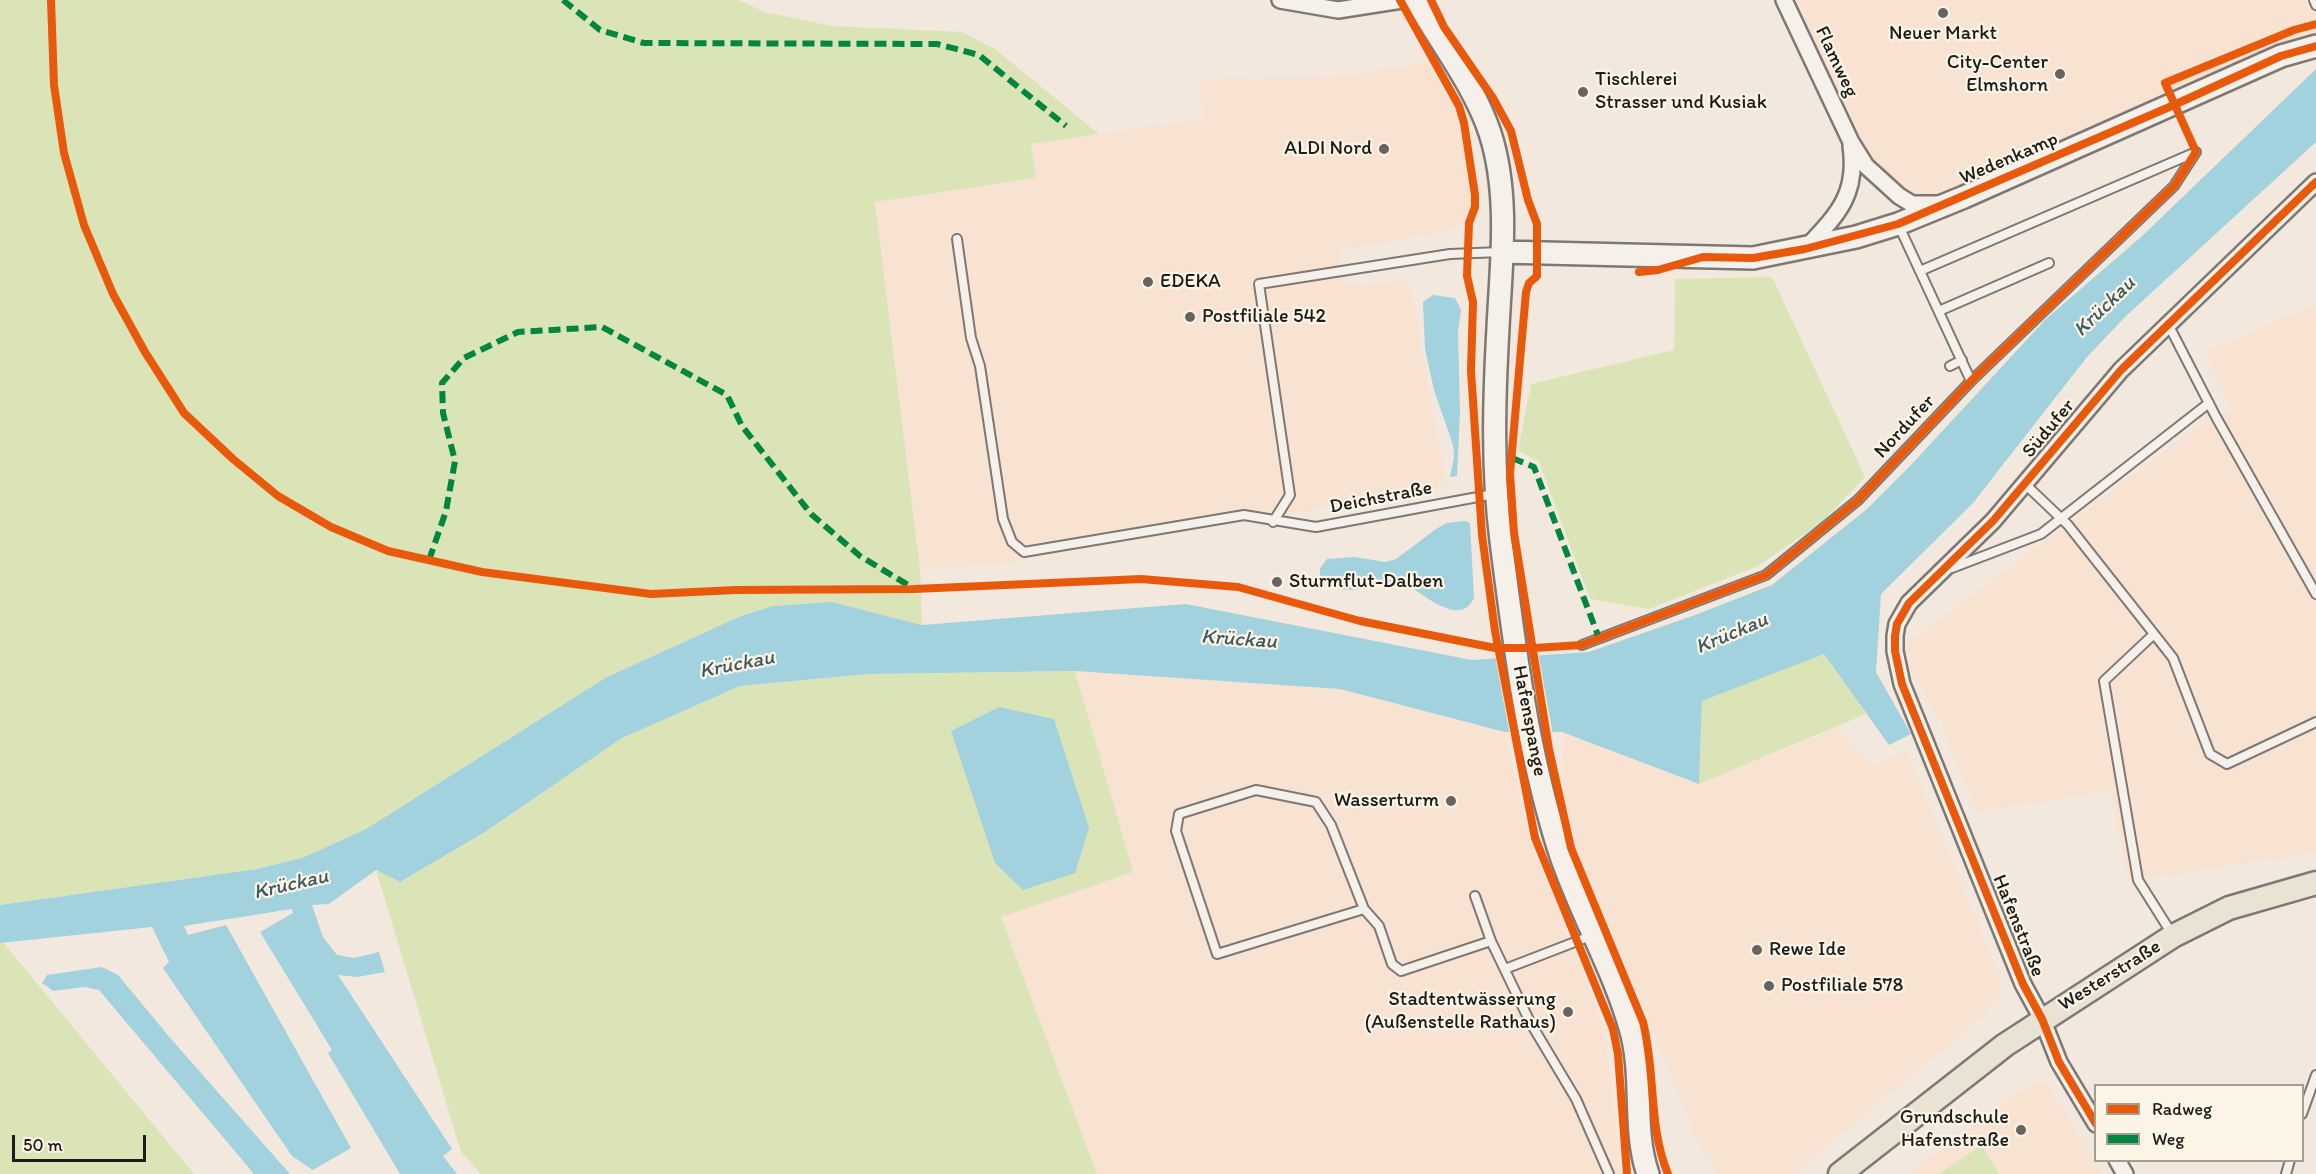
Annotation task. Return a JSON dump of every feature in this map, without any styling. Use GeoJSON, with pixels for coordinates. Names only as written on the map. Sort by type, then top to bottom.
{"type":"FeatureCollection","features":[{"type":"Feature","properties":{"kind":"main road"},"geometry":{"type":"LineString","coordinates":[[1416,0],[1480,107],[1490,134],[1498,172],[1502,252]]}},
{"type":"Feature","properties":{"kind":"main road","name":"Wedenkamp"},"geometry":{"type":"LineString","coordinates":[[1502,252],[1753,258],[1805,249],[1898,224],[2281,56],[2316,46]]}},
{"type":"Feature","properties":{"kind":"main road","name":"Hafenspange"},"geometry":{"type":"LineString","coordinates":[[1502,252],[1494,401],[1496,494],[1514,637],[1534,752],[1558,848],[1632,1036],[1639,1073],[1641,1140],[1648,1174]]}},
{"type":"Feature","properties":{"kind":"main road","name":"Westerstraße"},"geometry":{"type":"LineString","coordinates":[[1840,1174],[2042,1019],[2173,936],[2229,908],[2316,883]]}},
{"type":"Feature","properties":{"kind":"street"},"geometry":{"type":"LineString","coordinates":[[1280,0],[1338,10],[1402,0]]}},
{"type":"Feature","properties":{"kind":"street","name":"Flamweg"},"geometry":{"type":"LineString","coordinates":[[1784,0],[1851,142],[1866,166],[1899,196],[1912,204],[1936,204],[1964,197]]}},
{"type":"Feature","properties":{"kind":"street","name":"Flamweg"},"geometry":{"type":"LineString","coordinates":[[1805,249],[1837,214],[1851,189],[1854,171],[1851,142]]}},
{"type":"Feature","properties":{"kind":"street","name":"Südufer"},"geometry":{"type":"LineString","coordinates":[[1923,733],[1902,684],[1895,651],[1895,636],[1903,612],[1993,521],[2121,370],[2316,182]]}},
{"type":"Feature","properties":{"kind":"street","name":"Hafenstraße"},"geometry":{"type":"LineString","coordinates":[[1923,733],[2023,984],[2042,1019],[2059,1062],[2094,1121]]}},
{"type":"Feature","properties":{"kind":"lane"},"geometry":{"type":"LineString","coordinates":[[2314,0],[2316,5]]}},
{"type":"Feature","properties":{"kind":"lane","name":"Nordufer"},"geometry":{"type":"LineString","coordinates":[[1582,645],[1766,575],[1858,500],[1971,381],[2174,186],[2196,152],[1920,271]]}},
{"type":"Feature","properties":{"kind":"lane"},"geometry":{"type":"LineString","coordinates":[[1898,224],[1971,381]]}},
{"type":"Feature","properties":{"kind":"lane","name":"Deichstraße"},"geometry":{"type":"LineString","coordinates":[[957,239],[971,338],[980,366],[1003,519],[1012,542],[1024,552],[1244,515],[1273,522],[1316,527],[1496,494]]}},
{"type":"Feature","properties":{"kind":"lane"},"geometry":{"type":"LineString","coordinates":[[1273,522],[1290,495],[1259,284],[1450,254],[1502,252]]}},
{"type":"Feature","properties":{"kind":"lane"},"geometry":{"type":"LineString","coordinates":[[1939,311],[2049,262]]}},
{"type":"Feature","properties":{"kind":"lane"},"geometry":{"type":"LineString","coordinates":[[2168,324],[2209,403],[2316,594]]}},
{"type":"Feature","properties":{"kind":"lane"},"geometry":{"type":"LineString","coordinates":[[1950,366],[1962,360]]}},
{"type":"Feature","properties":{"kind":"lane"},"geometry":{"type":"LineString","coordinates":[[1942,571],[2042,534],[2209,403]]}},
{"type":"Feature","properties":{"kind":"lane"},"geometry":{"type":"LineString","coordinates":[[2025,484],[2061,519],[2173,658],[2210,754],[2227,764],[2316,722]]}},
{"type":"Feature","properties":{"kind":"lane"},"geometry":{"type":"LineString","coordinates":[[2154,634],[2104,681],[2138,880],[2173,936]]}},
{"type":"Feature","properties":{"kind":"lane"},"geometry":{"type":"LineString","coordinates":[[1364,909],[1216,954],[1176,831],[1179,814],[1256,790],[1316,802],[1331,825],[1364,909],[1379,926],[1392,964],[1401,971],[1491,941]]}},
{"type":"Feature","properties":{"kind":"lane"},"geometry":{"type":"LineString","coordinates":[[1475,896],[1491,941],[1530,1022],[1576,1100],[1609,1174]]}},
{"type":"Feature","properties":{"kind":"lane"},"geometry":{"type":"LineString","coordinates":[[1505,969],[1593,935]]}},
{"type":"Feature","properties":{"kind":"lane"},"geometry":{"type":"LineString","coordinates":[[2304,1110],[2313,1093],[2316,1075]]}},
{"type":"Feature","properties":{"kind":"shaded area"},"geometry":{"type":"Polygon","coordinates":[[[1784,0],[2316,0],[2316,46],[1964,197],[1912,204],[1866,166],[1784,0]]]}},
{"type":"Feature","properties":{"kind":"shaded area"},"geometry":{"type":"Polygon","coordinates":[[[1428,63],[1458,113],[1472,192],[1471,210],[1465,221],[1447,231],[1338,250],[1344,286],[1409,281],[1447,486],[1000,564],[921,569],[875,202],[1036,178],[1031,144],[1203,119],[1200,80],[1348,76],[1428,63]]]}},
{"type":"Feature","properties":{"kind":"shaded area"},"geometry":{"type":"Polygon","coordinates":[[[2316,304],[2316,852],[2128,881],[2111,791],[1977,811],[1947,742],[1942,722],[1910,669],[1910,655],[1904,646],[2200,425],[2232,409],[2205,352],[2316,304]]]}},
{"type":"Feature","properties":{"kind":"shaded area"},"geometry":{"type":"Polygon","coordinates":[[[1075,671],[1340,689],[1505,732],[1529,838],[1605,1031],[1621,1174],[1097,1174],[1001,916],[1132,872],[1075,671]]]}},
{"type":"Feature","properties":{"kind":"shaded area"},"geometry":{"type":"Polygon","coordinates":[[[1837,728],[1872,766],[1907,751],[2000,977],[2001,991],[1997,1001],[1986,1014],[1793,1174],[1719,1174],[1700,1147],[1575,843],[1563,793],[1562,732],[1699,784],[1837,728]]]}},
{"type":"Feature","properties":{"kind":"shaded area","name":"Grundschule Hafenstraße"},"geometry":{"type":"Polygon","coordinates":[[[2046,1082],[2102,1174],[1908,1174],[2027,1086],[2046,1082]]]}},
{"type":"Feature","properties":{"kind":"green space"},"geometry":{"type":"Polygon","coordinates":[[[0,0],[738,0],[765,12],[831,26],[962,32],[995,49],[1099,134],[1031,144],[1036,178],[875,202],[920,569],[922,625],[832,602],[773,606],[741,616],[607,677],[366,829],[302,858],[257,869],[0,905],[0,0]]]}},
{"type":"Feature","properties":{"kind":"green space"},"geometry":{"type":"Polygon","coordinates":[[[1772,277],[1865,477],[1822,522],[1758,566],[1649,609],[1590,599],[1539,462],[1518,450],[1531,384],[1674,350],[1675,279],[1772,277]]]}},
{"type":"Feature","properties":{"kind":"green space"},"geometry":{"type":"Polygon","coordinates":[[[1824,653],[1866,714],[1699,784],[1702,701],[1824,653]]]}},
{"type":"Feature","properties":{"kind":"green space"},"geometry":{"type":"Polygon","coordinates":[[[1075,671],[1133,872],[1001,917],[1097,1174],[481,1174],[461,1152],[376,870],[400,882],[485,832],[622,738],[740,686],[869,674],[1075,671]]]}},
{"type":"Feature","properties":{"kind":"green space"},"geometry":{"type":"Polygon","coordinates":[[[3,942],[194,1174],[0,1174],[0,943],[3,942]]]}},
{"type":"Feature","properties":{"kind":"green space"},"geometry":{"type":"Polygon","coordinates":[[[1982,1145],[1999,1174],[1939,1174],[1982,1145]]]}},
{"type":"Feature","properties":{"kind":"water","name":"Krückau"},"geometry":{"type":"Polygon","coordinates":[[[2316,69],[2316,142],[2126,316],[2087,357],[1973,503],[1881,594],[1876,672],[1911,734],[1889,745],[1824,654],[1702,701],[1699,784],[1562,732],[1505,732],[1340,689],[1075,671],[869,674],[740,686],[622,738],[485,832],[400,882],[376,870],[329,904],[312,905],[323,937],[337,955],[354,958],[379,952],[385,972],[357,977],[338,975],[452,1149],[443,1156],[457,1174],[400,1174],[328,1053],[332,1050],[260,932],[293,913],[292,909],[184,926],[188,935],[226,925],[351,1148],[313,1170],[292,1156],[163,968],[169,962],[152,927],[0,943],[0,905],[257,869],[302,858],[366,829],[607,677],[741,616],[773,606],[832,602],[922,625],[1186,604],[1472,660],[1589,652],[1695,615],[1772,585],[1867,509],[1910,466],[2046,319],[2141,237],[2316,69]]]}},
{"type":"Feature","properties":{"kind":"water"},"geometry":{"type":"Polygon","coordinates":[[[1433,295],[1455,298],[1461,310],[1458,332],[1460,413],[1457,476],[1450,477],[1454,457],[1453,445],[1434,390],[1425,349],[1423,302],[1433,295]]]}},
{"type":"Feature","properties":{"kind":"water"},"geometry":{"type":"Polygon","coordinates":[[[1465,521],[1470,523],[1474,598],[1467,607],[1459,610],[1449,609],[1400,581],[1347,590],[1328,584],[1320,576],[1320,568],[1327,559],[1355,557],[1385,562],[1396,559],[1436,529],[1447,523],[1465,521]]]}},
{"type":"Feature","properties":{"kind":"water"},"geometry":{"type":"Polygon","coordinates":[[[999,707],[1054,719],[1089,828],[1075,873],[1023,890],[995,863],[951,731],[999,707]]]}},
{"type":"Feature","properties":{"kind":"water"},"geometry":{"type":"Polygon","coordinates":[[[102,967],[118,975],[290,1174],[254,1174],[99,990],[85,987],[53,991],[42,983],[47,975],[102,967]]]}},
{"type":"Feature","properties":{"kind":"pier"},"geometry":{"type":"Polygon","coordinates":[[[1538,652],[1553,735],[1510,735],[1495,656],[1538,652]]]}},
{"type":"Feature","properties":{"kind":"marked path"},"geometry":{"type":"LineString","coordinates":[[563,0],[600,30],[644,43],[937,44],[979,55],[1066,126]]}},
{"type":"Feature","properties":{"kind":"marked path"},"geometry":{"type":"LineString","coordinates":[[429,560],[446,511],[455,461],[443,413],[442,383],[464,358],[518,332],[602,327],[727,395],[742,426],[811,514],[860,556],[913,588]]}},
{"type":"Feature","properties":{"kind":"marked path"},"geometry":{"type":"LineString","coordinates":[[1512,458],[1534,467],[1599,638]]}},
{"type":"Feature","properties":{"kind":"cycle path"},"geometry":{"type":"LineString","coordinates":[[51,0],[54,85],[64,153],[84,225],[113,294],[145,352],[184,413],[233,459],[278,496],[331,527],[388,551],[482,572],[651,594],[736,590],[914,589],[1141,579],[1238,587],[1360,621],[1495,648],[1582,645],[1766,575],[1858,500],[1971,381],[2174,186],[2196,152],[2165,83],[2294,30],[2316,24]]}},
{"type":"Feature","properties":{"kind":"cycle path"},"geometry":{"type":"LineString","coordinates":[[1400,0],[1459,106],[1464,123],[1475,195],[1475,207],[1469,223],[1467,276],[1473,302],[1471,371],[1482,535],[1495,631],[1535,838],[1613,1029],[1618,1054],[1627,1174]]}},
{"type":"Feature","properties":{"kind":"cycle path"},"geometry":{"type":"LineString","coordinates":[[1431,0],[1444,27],[1493,98],[1511,131],[1528,200],[1537,224],[1537,276],[1529,283],[1526,292],[1510,474],[1514,533],[1549,749],[1571,848],[1643,1022],[1650,1061],[1657,1137],[1668,1174]]}},
{"type":"Feature","properties":{"kind":"cycle path"},"geometry":{"type":"LineString","coordinates":[[1639,272],[1658,270],[1703,257],[1753,258],[1805,249],[1898,224],[2174,105],[2281,56],[2316,46]]}},
{"type":"Feature","properties":{"kind":"cycle path"},"geometry":{"type":"LineString","coordinates":[[2094,1121],[2059,1062],[2042,1019],[2023,984],[1902,684],[1895,651],[1897,624],[1909,603],[1993,521],[2121,370],[2316,182]]}},
{"type":"Feature","properties":{"kind":"place","name":"Neuer Markt"},"geometry":{"type":"Point","coordinates":[1943,13]}},
{"type":"Feature","properties":{"kind":"place","name":"City-Center Elmshorn"},"geometry":{"type":"Point","coordinates":[2060,74]}},
{"type":"Feature","properties":{"kind":"place","name":"Tischlerei Strasser und Kusiak"},"geometry":{"type":"Point","coordinates":[1583,92]}},
{"type":"Feature","properties":{"kind":"place","name":"ALDI Nord"},"geometry":{"type":"Point","coordinates":[1384,149]}},
{"type":"Feature","properties":{"kind":"place","name":"EDEKA"},"geometry":{"type":"Point","coordinates":[1148,282]}},
{"type":"Feature","properties":{"kind":"place","name":"Postfiliale 542"},"geometry":{"type":"Point","coordinates":[1190,317]}},
{"type":"Feature","properties":{"kind":"place","name":"Sturmflut-Dalben"},"geometry":{"type":"Point","coordinates":[1277,582]}},
{"type":"Feature","properties":{"kind":"place","name":"Wasserturm"},"geometry":{"type":"Point","coordinates":[1451,801]}},
{"type":"Feature","properties":{"kind":"place","name":"Rewe Ide"},"geometry":{"type":"Point","coordinates":[1757,950]}},
{"type":"Feature","properties":{"kind":"place","name":"Postfiliale 578"},"geometry":{"type":"Point","coordinates":[1769,986]}},
{"type":"Feature","properties":{"kind":"place","name":"Stadtentwässerung (Außenstelle Rathaus)"},"geometry":{"type":"Point","coordinates":[1568,1012]}},
{"type":"Feature","properties":{"kind":"place","name":"Grundschule Hafenstraße"},"geometry":{"type":"Point","coordinates":[2021,1130]}}]}
